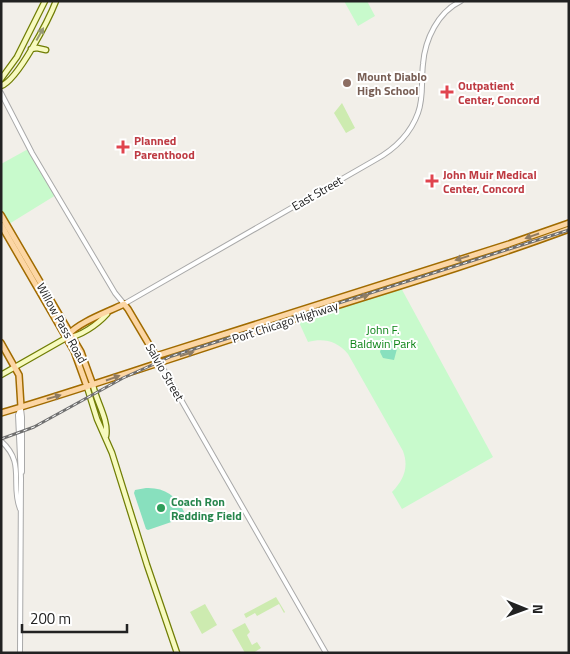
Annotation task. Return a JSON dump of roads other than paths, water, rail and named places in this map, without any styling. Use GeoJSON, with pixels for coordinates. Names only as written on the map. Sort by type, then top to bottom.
{"type":"FeatureCollection","features":[{"type":"Feature","properties":{"kind":"main road"},"geometry":{"type":"LineString","coordinates":[[1,79],[17,57],[45,1]]}},
{"type":"Feature","properties":{"kind":"main road"},"geometry":{"type":"LineString","coordinates":[[1,86],[4,86],[15,75],[56,1]]}},
{"type":"Feature","properties":{"kind":"main road"},"geometry":{"type":"LineString","coordinates":[[31,49],[46,50]]}},
{"type":"Feature","properties":{"kind":"main road","name":"Willow Pass Road"},"geometry":{"type":"LineString","coordinates":[[1,215],[69,336],[97,419],[106,436],[177,653]]}},
{"type":"Feature","properties":{"kind":"main road","name":"Port Chicago Highway"},"geometry":{"type":"LineString","coordinates":[[156,356],[509,244],[569,223]]}},
{"type":"Feature","properties":{"kind":"main road","name":"Willow Pass Road"},"geometry":{"type":"LineString","coordinates":[[1,224],[69,336],[81,352],[105,423],[106,436]]}},
{"type":"Feature","properties":{"kind":"main road","name":"Port Chicago Highway"},"geometry":{"type":"LineString","coordinates":[[1,413],[512,250],[569,228]]}},
{"type":"Feature","properties":{"kind":"main road"},"geometry":{"type":"LineString","coordinates":[[376,285],[377,292]]}},
{"type":"Feature","properties":{"kind":"main road","name":"East Street"},"geometry":{"type":"LineString","coordinates":[[1,375],[69,336],[102,314],[107,314],[124,304]]}},
{"type":"Feature","properties":{"kind":"main road","name":"Salvio Street"},"geometry":{"type":"LineString","coordinates":[[124,304],[160,363]]}},
{"type":"Feature","properties":{"kind":"main road"},"geometry":{"type":"LineString","coordinates":[[1,343],[15,367],[20,381],[21,407]]}},
{"type":"Feature","properties":{"kind":"street","name":"East Street"},"geometry":{"type":"LineString","coordinates":[[124,304],[386,154],[398,144],[409,132],[418,112],[422,91],[424,54],[429,38],[436,24],[448,10],[461,1]]}},
{"type":"Feature","properties":{"kind":"street","name":"Salvio Street"},"geometry":{"type":"LineString","coordinates":[[1,93],[50,185],[115,293],[124,304]]}},
{"type":"Feature","properties":{"kind":"street","name":"Salvio Street"},"geometry":{"type":"LineString","coordinates":[[160,363],[326,653]]}},
{"type":"Feature","properties":{"kind":"street"},"geometry":{"type":"LineString","coordinates":[[20,653],[21,478],[18,415],[21,407]]}},
{"type":"Feature","properties":{"kind":"street"},"geometry":{"type":"LineString","coordinates":[[1,441],[10,452],[16,465],[17,502],[21,511]]}},
{"type":"Feature","properties":{"kind":"railway"},"geometry":{"type":"LineString","coordinates":[[1,439],[34,427],[123,378],[172,356],[569,230]]}},
{"type":"Feature","properties":{"kind":"place","name":"Mount Diablo High School"},"geometry":{"type":"Point","coordinates":[347,83]}},
{"type":"Feature","properties":{"kind":"place","name":"Outpatient Center, Concord"},"geometry":{"type":"Point","coordinates":[447,92]}},
{"type":"Feature","properties":{"kind":"place","name":"Planned Parenthood"},"geometry":{"type":"Point","coordinates":[123,147]}},
{"type":"Feature","properties":{"kind":"place","name":"John Muir Medical Center, Concord"},"geometry":{"type":"Point","coordinates":[432,181]}},
{"type":"Feature","properties":{"kind":"place","name":"Coach Ron Redding Field"},"geometry":{"type":"Point","coordinates":[161,508]}},
{"type":"Feature","properties":{"kind":"park label","name":"John F. Baldwin Park"},"geometry":{"type":"Point","coordinates":[383,336]}}]}
